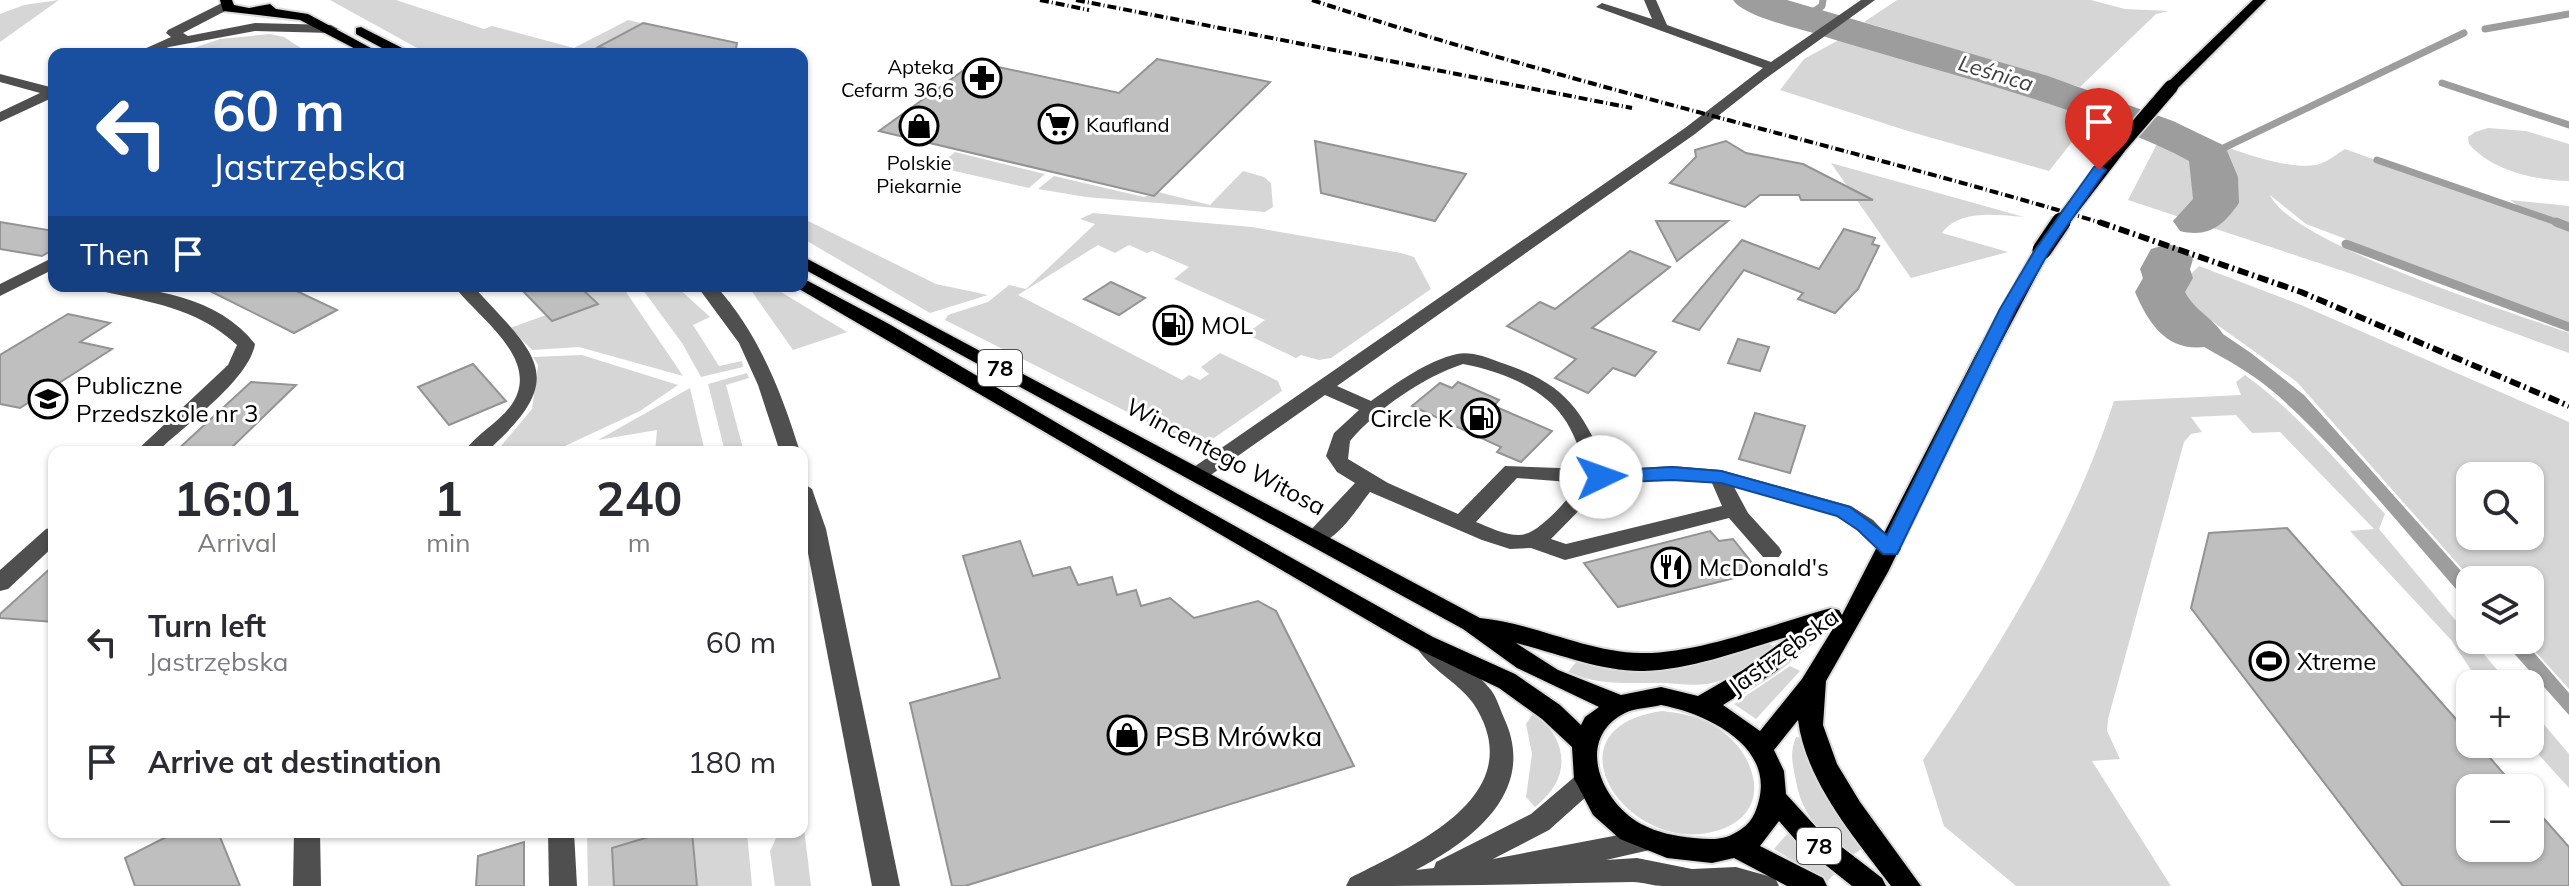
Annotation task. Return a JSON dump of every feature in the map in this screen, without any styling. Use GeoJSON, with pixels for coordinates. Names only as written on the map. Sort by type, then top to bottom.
{"type":"FeatureCollection","features":[{"type":"Feature","properties":{"kind":"main road","name":"Jastrzębska"},"geometry":{"type":"LineString","coordinates":[[1760,748],[1816,678],[1890,549],[2008,309],[2042,250],[2128,134],[2260,0]]}},
{"type":"Feature","properties":{"kind":"main road"},"geometry":{"type":"LineString","coordinates":[[254,11],[295,1],[325,12],[392,48]]}},
{"type":"Feature","properties":{"kind":"main road"},"geometry":{"type":"LineString","coordinates":[[226,2],[232,10],[303,17],[364,48]]}},
{"type":"Feature","properties":{"kind":"main road","name":"Wincentego Witosa"},"geometry":{"type":"LineString","coordinates":[[808,264],[1471,623],[1550,676],[1620,705]]}},
{"type":"Feature","properties":{"kind":"main road","name":"78"},"geometry":{"type":"LineString","coordinates":[[808,288],[883,328],[1169,498],[1425,643],[1507,681],[1551,712],[1585,744]]}},
{"type":"Feature","properties":{"kind":"main road","name":"Jastrzębska"},"geometry":{"type":"LineString","coordinates":[[1702,705],[1743,683],[1863,594]]}},
{"type":"Feature","properties":{"kind":"main road"},"geometry":{"type":"LineString","coordinates":[[1471,623],[1598,655],[1641,662],[1684,658],[1831,616]]}},
{"type":"Feature","properties":{"kind":"main road"},"geometry":{"type":"LineString","coordinates":[[1816,678],[1810,704],[1812,727],[1823,759],[1852,812],[1907,886]]}},
{"type":"Feature","properties":{"kind":"main road"},"geometry":{"type":"LineString","coordinates":[[1736,846],[1695,851],[1645,841],[1627,831],[1603,810],[1587,781],[1585,744],[1599,719],[1620,705],[1661,696],[1702,705],[1731,721],[1760,748],[1773,773],[1774,798]]}},
{"type":"Feature","properties":{"kind":"main road","name":"78"},"geometry":{"type":"LineString","coordinates":[[1813,886],[1736,846],[1765,824],[1774,798],[1808,836],[1872,886]]}},
{"type":"Feature","properties":{"kind":"street"},"geometry":{"type":"LineString","coordinates":[[1650,0],[1662,27]]}},
{"type":"Feature","properties":{"kind":"street"},"geometry":{"type":"LineString","coordinates":[[1198,474],[1690,131],[1773,67],[1869,0]]}},
{"type":"Feature","properties":{"kind":"street"},"geometry":{"type":"LineString","coordinates":[[147,48],[226,2]]}},
{"type":"Feature","properties":{"kind":"street"},"geometry":{"type":"LineString","coordinates":[[1602,7],[1773,67]]}},
{"type":"Feature","properties":{"kind":"street"},"geometry":{"type":"LineString","coordinates":[[154,48],[254,11]]}},
{"type":"Feature","properties":{"kind":"street"},"geometry":{"type":"LineString","coordinates":[[169,43],[255,27],[331,29]]}},
{"type":"Feature","properties":{"kind":"street"},"geometry":{"type":"LineString","coordinates":[[0,78],[48,91]]}},
{"type":"Feature","properties":{"kind":"street"},"geometry":{"type":"LineString","coordinates":[[0,118],[48,96]]}},
{"type":"Feature","properties":{"kind":"street"},"geometry":{"type":"LineString","coordinates":[[0,291],[48,265]]}},
{"type":"Feature","properties":{"kind":"street"},"geometry":{"type":"LineString","coordinates":[[32,273],[48,276]]}},
{"type":"Feature","properties":{"kind":"street"},"geometry":{"type":"LineString","coordinates":[[133,292],[174,300],[195,308],[226,325],[246,344],[244,355],[235,369],[152,446]]}},
{"type":"Feature","properties":{"kind":"street"},"geometry":{"type":"LineString","coordinates":[[468,292],[525,356],[530,372],[531,390],[520,410],[482,446]]}},
{"type":"Feature","properties":{"kind":"street"},"geometry":{"type":"LineString","coordinates":[[711,292],[761,365],[788,446]]}},
{"type":"Feature","properties":{"kind":"street"},"geometry":{"type":"LineString","coordinates":[[1477,360],[1537,385],[1568,409],[1601,477],[1550,527],[1532,540],[1514,544],[1431,513],[1367,482],[1349,472],[1336,456],[1342,436],[1374,410],[1447,361],[1477,360]]}},
{"type":"Feature","properties":{"kind":"street"},"geometry":{"type":"LineString","coordinates":[[1324,387],[1374,410]]}},
{"type":"Feature","properties":{"kind":"street"},"geometry":{"type":"LineString","coordinates":[[1462,523],[1512,471],[1601,477],[1672,473],[1721,477],[1844,511],[1865,525],[1890,549]]}},
{"type":"Feature","properties":{"kind":"street"},"geometry":{"type":"LineString","coordinates":[[1721,477],[1723,489],[1734,510],[1771,552]]}},
{"type":"Feature","properties":{"kind":"street"},"geometry":{"type":"LineString","coordinates":[[1316,538],[1367,482]]}},
{"type":"Feature","properties":{"kind":"street"},"geometry":{"type":"LineString","coordinates":[[808,507],[851,701],[886,886]]}},
{"type":"Feature","properties":{"kind":"street"},"geometry":{"type":"LineString","coordinates":[[1532,540],[1565,552],[1734,510]]}},
{"type":"Feature","properties":{"kind":"street"},"geometry":{"type":"LineString","coordinates":[[0,583],[48,539]]}},
{"type":"Feature","properties":{"kind":"street"},"geometry":{"type":"LineString","coordinates":[[1360,886],[1461,831],[1484,807],[1498,778],[1501,747],[1489,707],[1425,643]]}},
{"type":"Feature","properties":{"kind":"street"},"geometry":{"type":"LineString","coordinates":[[1431,877],[1540,822],[1587,781]]}},
{"type":"Feature","properties":{"kind":"street"},"geometry":{"type":"LineString","coordinates":[[307,838],[307,886]]}},
{"type":"Feature","properties":{"kind":"street"},"geometry":{"type":"LineString","coordinates":[[561,838],[563,886]]}},
{"type":"Feature","properties":{"kind":"street"},"geometry":{"type":"LineString","coordinates":[[1391,886],[1431,877],[1491,871],[1645,841]]}},
{"type":"Feature","properties":{"kind":"street"},"geometry":{"type":"LineString","coordinates":[[1491,871],[1571,874],[1637,870],[1692,881],[1736,879],[1765,886]]}},
{"type":"Feature","properties":{"kind":"shaded area"},"geometry":{"type":"Polygon","coordinates":[[[59,0],[0,42],[0,14],[24,5],[59,0]]]}},
{"type":"Feature","properties":{"kind":"shaded area"},"geometry":{"type":"Polygon","coordinates":[[[330,0],[396,0],[484,29],[492,26],[574,48],[417,48],[330,0]]]}},
{"type":"Feature","properties":{"kind":"shaded area"},"geometry":{"type":"Polygon","coordinates":[[[1897,0],[2091,0],[2125,9],[2169,11],[2156,14],[2080,87],[1864,22],[1897,0]]]}},
{"type":"Feature","properties":{"kind":"shaded area"},"geometry":{"type":"Polygon","coordinates":[[[628,20],[641,23],[599,46],[607,48],[574,48],[628,20]]]}},
{"type":"Feature","properties":{"kind":"shaded area"},"geometry":{"type":"Polygon","coordinates":[[[270,34],[284,37],[301,48],[194,48],[220,39],[270,34]]]}},
{"type":"Feature","properties":{"kind":"shaded area"},"geometry":{"type":"Polygon","coordinates":[[[1846,36],[2038,92],[2094,114],[2049,171],[1911,132],[1780,90],[1804,59],[1846,36]]]}},
{"type":"Feature","properties":{"kind":"shaded area"},"geometry":{"type":"Polygon","coordinates":[[[2488,128],[2526,131],[2569,144],[2569,181],[2528,176],[2490,161],[2469,144],[2468,137],[2488,128]]]}},
{"type":"Feature","properties":{"kind":"shaded area"},"geometry":{"type":"Polygon","coordinates":[[[2204,137],[2259,158],[2290,165],[2320,164],[2345,149],[2534,217],[2510,200],[2569,206],[2569,323],[2306,224],[2270,195],[2287,214],[2359,255],[2569,333],[2569,353],[2355,275],[2128,200],[2160,138],[2204,137]]]}},
{"type":"Feature","properties":{"kind":"shaded area"},"geometry":{"type":"Polygon","coordinates":[[[955,152],[1045,174],[1029,188],[937,167],[955,152]]]}},
{"type":"Feature","properties":{"kind":"shaded area"},"geometry":{"type":"Polygon","coordinates":[[[1831,163],[2024,217],[1979,215],[1958,220],[1942,233],[2008,252],[1911,278],[1831,163]]]}},
{"type":"Feature","properties":{"kind":"shaded area"},"geometry":{"type":"Polygon","coordinates":[[[1243,171],[1264,177],[1271,183],[1273,207],[1265,212],[1086,197],[1038,189],[1054,176],[1144,197],[1158,192],[1210,205],[1243,171]]]}},
{"type":"Feature","properties":{"kind":"shaded area"},"geometry":{"type":"Polygon","coordinates":[[[1093,213],[1252,227],[1401,253],[1414,257],[1431,289],[1331,358],[1319,360],[1301,355],[1296,358],[1250,336],[1250,331],[1265,320],[1174,279],[1189,267],[1129,245],[1115,253],[1098,245],[1018,295],[1182,380],[1189,375],[1200,380],[1209,374],[1201,367],[1220,353],[1278,381],[1282,391],[1211,440],[1189,443],[945,320],[948,315],[988,302],[1009,285],[1026,289],[1095,224],[1080,219],[1093,213]]]}},
{"type":"Feature","properties":{"kind":"shaded area"},"geometry":{"type":"Polygon","coordinates":[[[808,221],[936,284],[988,295],[930,313],[808,242],[808,221]]]}},
{"type":"Feature","properties":{"kind":"shaded area"},"geometry":{"type":"Polygon","coordinates":[[[2147,262],[2180,279],[2174,301],[2251,353],[2304,395],[2457,566],[2456,589],[2351,469],[2275,393],[2246,371],[2151,314],[2142,274],[2147,262]]]}},
{"type":"Feature","properties":{"kind":"shaded area"},"geometry":{"type":"Polygon","coordinates":[[[2199,266],[2301,305],[2569,422],[2569,689],[2538,654],[2544,654],[2544,566],[2460,566],[2297,382],[2184,301],[2186,279],[2199,266]]]}},
{"type":"Feature","properties":{"kind":"shaded area"},"geometry":{"type":"Polygon","coordinates":[[[585,292],[626,292],[683,376],[579,347],[532,350],[510,328],[546,315],[553,321],[598,304],[585,292]]]}},
{"type":"Feature","properties":{"kind":"shaded area"},"geometry":{"type":"Polygon","coordinates":[[[644,292],[683,292],[710,317],[693,325],[719,366],[742,361],[743,367],[701,377],[682,343],[644,292]]]}},
{"type":"Feature","properties":{"kind":"shaded area"},"geometry":{"type":"Polygon","coordinates":[[[752,292],[781,292],[847,332],[793,350],[752,292]]]}},
{"type":"Feature","properties":{"kind":"shaded area"},"geometry":{"type":"Polygon","coordinates":[[[582,355],[678,385],[640,411],[565,446],[501,446],[532,409],[538,365],[533,357],[582,355]]]}},
{"type":"Feature","properties":{"kind":"shaded area"},"geometry":{"type":"Polygon","coordinates":[[[747,373],[749,378],[726,385],[742,446],[724,446],[708,384],[747,373]]]}},
{"type":"Feature","properties":{"kind":"shaded area"},"geometry":{"type":"Polygon","coordinates":[[[2245,375],[2265,390],[2301,423],[2385,514],[2379,529],[2456,621],[2456,647],[2350,531],[2374,529],[2280,432],[2252,433],[2236,415],[2191,417],[2202,432],[2191,434],[2184,442],[2108,719],[2107,731],[2120,759],[2092,761],[2171,886],[2016,886],[1944,826],[1923,760],[2006,631],[2055,542],[2097,449],[2114,401],[2241,395],[2236,382],[2245,375]]]}},
{"type":"Feature","properties":{"kind":"shaded area"},"geometry":{"type":"Polygon","coordinates":[[[690,388],[704,446],[656,446],[657,430],[598,440],[690,388]]]}},
{"type":"Feature","properties":{"kind":"shaded area"},"geometry":{"type":"Polygon","coordinates":[[[1768,643],[1773,646],[1770,650],[1741,671],[1705,684],[1610,682],[1568,672],[1577,661],[1628,670],[1674,668],[1719,659],[1768,643]]]}},
{"type":"Feature","properties":{"kind":"shaded area"},"geometry":{"type":"Polygon","coordinates":[[[2460,654],[2484,654],[2497,670],[2471,670],[2460,654]]]}},
{"type":"Feature","properties":{"kind":"shaded area"},"geometry":{"type":"Polygon","coordinates":[[[2515,654],[2535,654],[2569,693],[2569,715],[2544,687],[2544,670],[2529,670],[2515,654]]]}},
{"type":"Feature","properties":{"kind":"shaded area"},"geometry":{"type":"Polygon","coordinates":[[[1790,666],[1800,671],[1756,719],[1734,704],[1790,666]]]}},
{"type":"Feature","properties":{"kind":"shaded area"},"geometry":{"type":"Polygon","coordinates":[[[1662,711],[1703,720],[1738,747],[1748,763],[1754,795],[1748,810],[1736,822],[1716,831],[1683,834],[1653,826],[1628,809],[1611,787],[1603,763],[1607,741],[1626,722],[1662,711]]]}},
{"type":"Feature","properties":{"kind":"shaded area"},"geometry":{"type":"Polygon","coordinates":[[[1534,712],[1554,735],[1562,760],[1555,784],[1535,807],[1526,797],[1532,754],[1526,724],[1534,712]]]}},
{"type":"Feature","properties":{"kind":"shaded area"},"geometry":{"type":"Polygon","coordinates":[[[2544,725],[2569,754],[2569,788],[2542,758],[2544,725]]]}},
{"type":"Feature","properties":{"kind":"shaded area"},"geometry":{"type":"Polygon","coordinates":[[[1796,737],[1804,738],[1863,848],[1851,856],[1823,833],[1803,805],[1792,759],[1796,737]]]}},
{"type":"Feature","properties":{"kind":"shaded area"},"geometry":{"type":"Polygon","coordinates":[[[1787,834],[1835,873],[1827,882],[1774,849],[1787,834]]]}},
{"type":"Feature","properties":{"kind":"shaded area"},"geometry":{"type":"Polygon","coordinates":[[[587,838],[645,838],[612,848],[614,886],[588,886],[587,838]]]}},
{"type":"Feature","properties":{"kind":"shaded area"},"geometry":{"type":"Polygon","coordinates":[[[693,838],[748,838],[752,886],[697,886],[693,838]]]}},
{"type":"Feature","properties":{"kind":"shaded area"},"geometry":{"type":"Polygon","coordinates":[[[776,838],[805,838],[811,886],[775,886],[770,851],[776,838]]]}},
{"type":"Feature","properties":{"kind":"building"},"geometry":{"type":"Polygon","coordinates":[[[643,23],[737,43],[736,48],[598,47],[643,23]]]}},
{"type":"Feature","properties":{"kind":"building","name":"Kaufland"},"geometry":{"type":"Polygon","coordinates":[[[1157,59],[1270,82],[1154,196],[879,131],[975,62],[1119,93],[1157,59]]]}},
{"type":"Feature","properties":{"kind":"building"},"geometry":{"type":"Polygon","coordinates":[[[1315,141],[1466,174],[1435,221],[1321,193],[1315,141]]]}},
{"type":"Feature","properties":{"kind":"building"},"geometry":{"type":"Polygon","coordinates":[[[1726,141],[1746,153],[1803,164],[1873,200],[1801,200],[1799,195],[1760,195],[1745,207],[1670,183],[1696,157],[1695,150],[1726,141]]]}},
{"type":"Feature","properties":{"kind":"building"},"geometry":{"type":"Polygon","coordinates":[[[1656,221],[1728,221],[1677,261],[1656,221]]]}},
{"type":"Feature","properties":{"kind":"building"},"geometry":{"type":"Polygon","coordinates":[[[0,222],[48,230],[48,252],[42,256],[0,249],[0,222]]]}},
{"type":"Feature","properties":{"kind":"building"},"geometry":{"type":"Polygon","coordinates":[[[1844,229],[1875,238],[1872,244],[1879,246],[1858,289],[1835,313],[1798,299],[1803,293],[1744,270],[1699,330],[1673,321],[1742,240],[1819,269],[1844,229]]]}},
{"type":"Feature","properties":{"kind":"building"},"geometry":{"type":"Polygon","coordinates":[[[1630,251],[1670,267],[1592,328],[1656,352],[1635,376],[1613,368],[1588,393],[1555,378],[1576,359],[1507,326],[1540,302],[1555,309],[1630,251]]]}},
{"type":"Feature","properties":{"kind":"building"},"geometry":{"type":"Polygon","coordinates":[[[1111,282],[1145,298],[1119,315],[1084,299],[1111,282]]]}},
{"type":"Feature","properties":{"kind":"building"},"geometry":{"type":"Polygon","coordinates":[[[212,292],[299,292],[337,310],[294,333],[212,292]]]}},
{"type":"Feature","properties":{"kind":"building"},"geometry":{"type":"Polygon","coordinates":[[[524,292],[585,292],[598,304],[552,321],[524,292]]]}},
{"type":"Feature","properties":{"kind":"building"},"geometry":{"type":"Polygon","coordinates":[[[68,314],[110,323],[80,342],[112,349],[20,408],[0,404],[0,355],[68,314]]]}},
{"type":"Feature","properties":{"kind":"building"},"geometry":{"type":"Polygon","coordinates":[[[1738,339],[1769,347],[1760,371],[1728,363],[1738,339]]]}},
{"type":"Feature","properties":{"kind":"building"},"geometry":{"type":"Polygon","coordinates":[[[473,364],[506,401],[449,425],[418,387],[473,364]]]}},
{"type":"Feature","properties":{"kind":"building"},"geometry":{"type":"Polygon","coordinates":[[[251,382],[296,385],[233,446],[182,446],[251,382]]]}},
{"type":"Feature","properties":{"kind":"building","name":"Circle K"},"geometry":{"type":"Polygon","coordinates":[[[1458,382],[1499,400],[1494,406],[1552,431],[1521,462],[1497,452],[1501,447],[1412,406],[1440,383],[1452,388],[1458,382]]]}},
{"type":"Feature","properties":{"kind":"building"},"geometry":{"type":"Polygon","coordinates":[[[1755,413],[1805,426],[1790,473],[1739,459],[1755,413]]]}},
{"type":"Feature","properties":{"kind":"building"},"geometry":{"type":"Polygon","coordinates":[[[2287,528],[2456,719],[2456,758],[2490,758],[2504,774],[2456,774],[2456,862],[2544,862],[2544,819],[2569,847],[2569,886],[2403,886],[2191,608],[2209,533],[2287,528]]]}},
{"type":"Feature","properties":{"kind":"building","name":"McDonald's"},"geometry":{"type":"Polygon","coordinates":[[[1710,531],[1719,541],[1733,539],[1759,572],[1618,607],[1584,563],[1710,531]]]}},
{"type":"Feature","properties":{"kind":"building","name":"PSB Mrówka"},"geometry":{"type":"Polygon","coordinates":[[[1020,541],[1033,576],[1070,567],[1078,585],[1112,577],[1117,595],[1136,590],[1141,606],[1170,598],[1194,618],[1258,601],[1276,611],[1354,766],[965,886],[952,886],[910,703],[1000,678],[963,556],[1020,541]]]}},
{"type":"Feature","properties":{"kind":"building"},"geometry":{"type":"Polygon","coordinates":[[[48,570],[48,622],[0,618],[0,614],[48,570]]]}},
{"type":"Feature","properties":{"kind":"building"},"geometry":{"type":"Polygon","coordinates":[[[164,838],[220,838],[240,886],[135,886],[125,858],[164,838]]]}},
{"type":"Feature","properties":{"kind":"building"},"geometry":{"type":"Polygon","coordinates":[[[645,838],[693,838],[697,886],[614,886],[612,848],[645,838]]]}},
{"type":"Feature","properties":{"kind":"building"},"geometry":{"type":"Polygon","coordinates":[[[524,842],[524,886],[476,886],[478,856],[524,842]]]}},
{"type":"Feature","properties":{"kind":"waterway","name":"Leśnica"},"geometry":{"type":"LineString","coordinates":[[1751,0],[1844,31],[2080,100],[2189,144],[2209,155],[2215,177],[2216,203],[2197,221]]}},
{"type":"Feature","properties":{"kind":"waterway"},"geometry":{"type":"LineString","coordinates":[[1804,18],[1822,6],[1823,0]]}},
{"type":"Feature","properties":{"kind":"waterway"},"geometry":{"type":"LineString","coordinates":[[2485,29],[2569,14]]}},
{"type":"Feature","properties":{"kind":"waterway"},"geometry":{"type":"LineString","coordinates":[[2209,155],[2464,33]]}},
{"type":"Feature","properties":{"kind":"waterway"},"geometry":{"type":"LineString","coordinates":[[2442,83],[2569,125]]}},
{"type":"Feature","properties":{"kind":"waterway"},"geometry":{"type":"LineString","coordinates":[[2377,160],[2562,224]]}},
{"type":"Feature","properties":{"kind":"waterway"},"geometry":{"type":"LineString","coordinates":[[2556,222],[2569,227]]}},
{"type":"Feature","properties":{"kind":"waterway"},"geometry":{"type":"LineString","coordinates":[[2346,244],[2569,327]]}},
{"type":"Feature","properties":{"kind":"waterway","name":"Leśnica"},"geometry":{"type":"LineString","coordinates":[[2168,259],[2165,269],[2168,278],[2160,292],[2172,317],[2197,334]]}},
{"type":"Feature","properties":{"kind":"railway"},"geometry":{"type":"LineString","coordinates":[[1040,0],[1089,10]]}},
{"type":"Feature","properties":{"kind":"railway"},"geometry":{"type":"LineString","coordinates":[[1076,0],[1632,108]]}},
{"type":"Feature","properties":{"kind":"railway"},"geometry":{"type":"LineString","coordinates":[[1312,0],[1608,88],[2104,224]]}},
{"type":"Feature","properties":{"kind":"railway"},"geometry":{"type":"LineString","coordinates":[[2099,222],[2104,224]]}},
{"type":"Feature","properties":{"kind":"railway"},"geometry":{"type":"LineString","coordinates":[[2104,224],[2301,292],[2569,406]]}},
{"type":"Feature","properties":{"kind":"place","name":"Apteka Cefarm 36,6"},"geometry":{"type":"Point","coordinates":[982,78]}},
{"type":"Feature","properties":{"kind":"place","name":"Kaufland"},"geometry":{"type":"Point","coordinates":[1058,124]}},
{"type":"Feature","properties":{"kind":"place","name":"Polskie Piekarnie"},"geometry":{"type":"Point","coordinates":[919,126]}},
{"type":"Feature","properties":{"kind":"place","name":"MOL"},"geometry":{"type":"Point","coordinates":[1173,325]}},
{"type":"Feature","properties":{"kind":"place","name":"Publiczne Przedszkole nr 3"},"geometry":{"type":"Point","coordinates":[48,399]}},
{"type":"Feature","properties":{"kind":"place","name":"Circle K"},"geometry":{"type":"Point","coordinates":[1481,418]}},
{"type":"Feature","properties":{"kind":"place","name":"McDonald's"},"geometry":{"type":"Point","coordinates":[1671,567]}},
{"type":"Feature","properties":{"kind":"place","name":"Xtreme"},"geometry":{"type":"Point","coordinates":[2269,661]}},
{"type":"Feature","properties":{"kind":"place","name":"PSB Mrówka"},"geometry":{"type":"Point","coordinates":[1127,735]}},
{"type":"Feature","properties":{"kind":"route"},"geometry":{"type":"LineString","coordinates":[[1601,477],[1672,473],[1721,477],[1844,511],[1865,525],[1890,549],[2008,309],[2042,250],[2099,170]]}}]}
